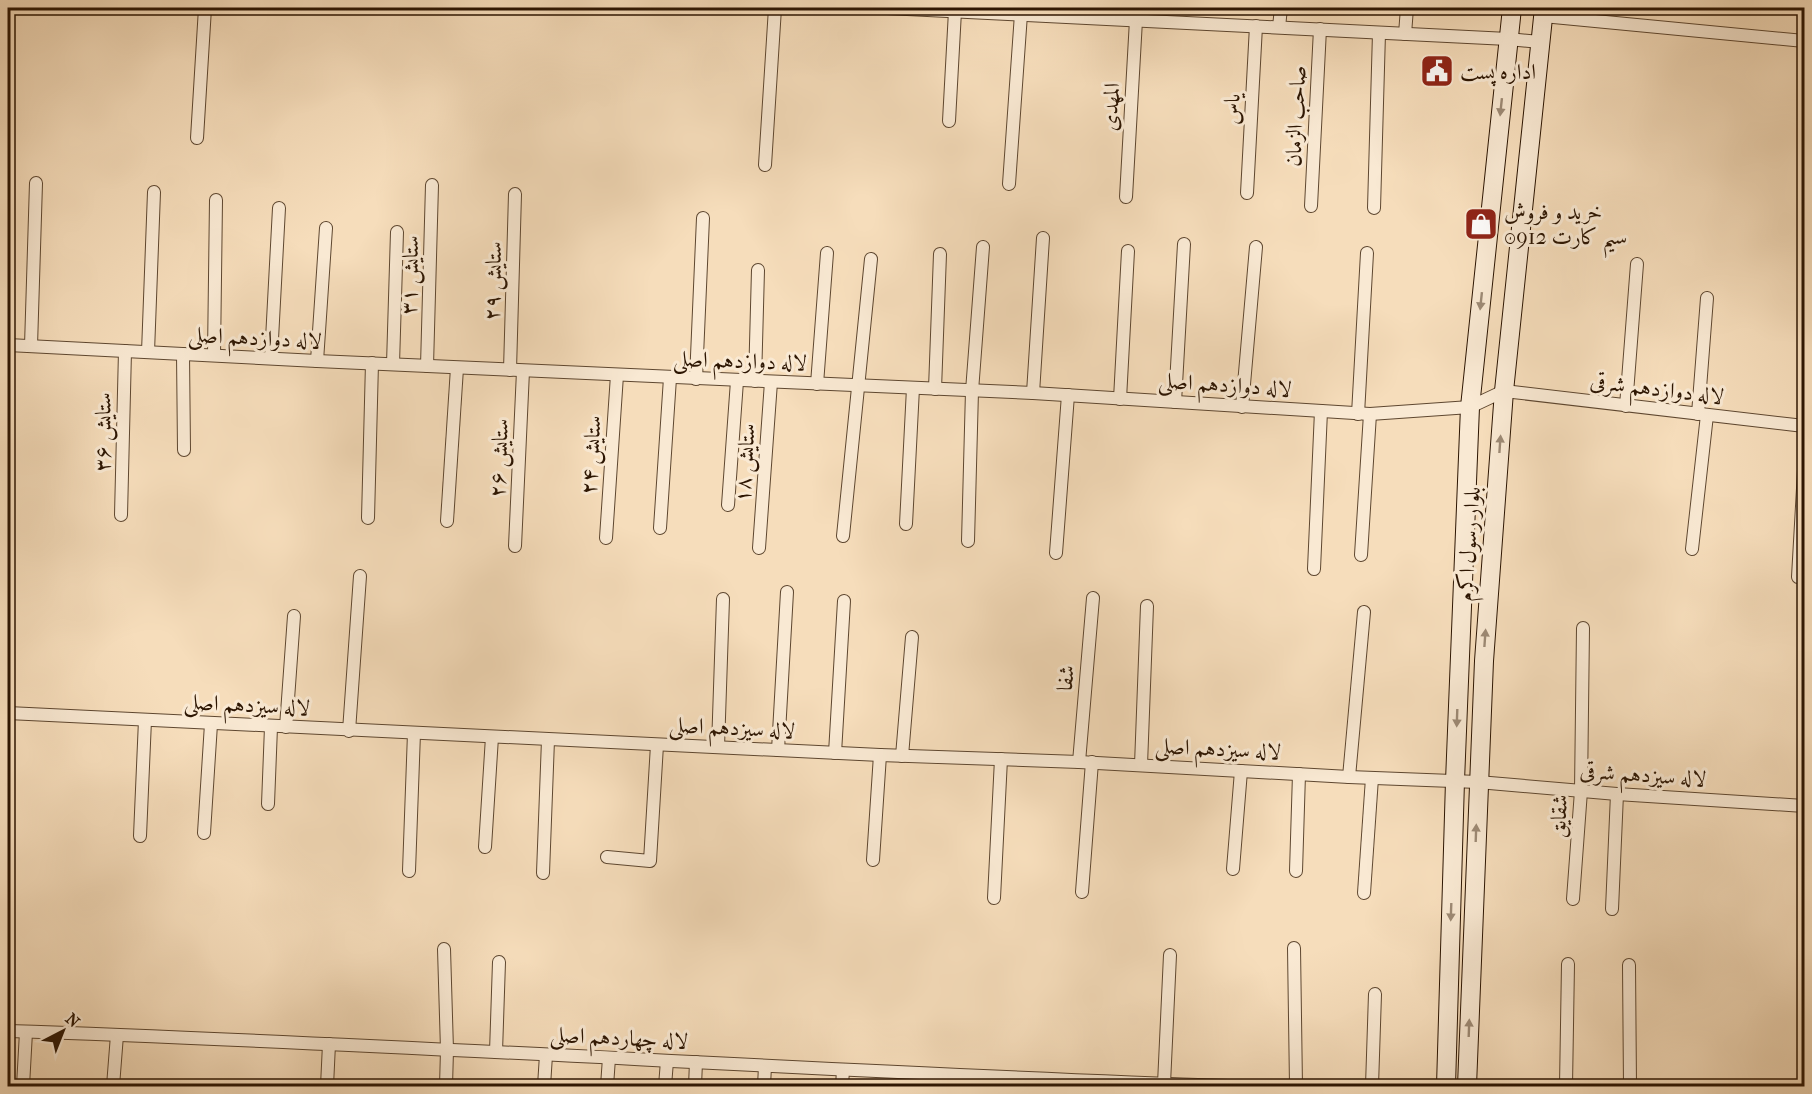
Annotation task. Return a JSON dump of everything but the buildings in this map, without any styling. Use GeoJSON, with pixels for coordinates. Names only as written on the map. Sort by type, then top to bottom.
{"type":"FeatureCollection","features":[{"type":"Feature","properties":{"kind":"main road","name":"بلوار رسول اکرم"},"geometry":{"type":"LineString","coordinates":[[1446,1086],[1470,407],[1512,8]]}},
{"type":"Feature","properties":{"kind":"main road","name":"بلوار رسول اکرم"},"geometry":{"type":"LineString","coordinates":[[1467,1086],[1484,661],[1504,391],[1543,12]]}},
{"type":"Feature","properties":{"kind":"street"},"geometry":{"type":"LineString","coordinates":[[197,138],[205,8]]}},
{"type":"Feature","properties":{"kind":"street"},"geometry":{"type":"LineString","coordinates":[[765,165],[775,8]]}},
{"type":"Feature","properties":{"kind":"street"},"geometry":{"type":"LineString","coordinates":[[887,8],[989,10],[1020,14],[1540,42]]}},
{"type":"Feature","properties":{"kind":"street"},"geometry":{"type":"LineString","coordinates":[[1279,27],[1281,8]]}},
{"type":"Feature","properties":{"kind":"street"},"geometry":{"type":"LineString","coordinates":[[1406,34],[1407,8]]}},
{"type":"Feature","properties":{"kind":"street"},"geometry":{"type":"LineString","coordinates":[[949,121],[955,11]]}},
{"type":"Feature","properties":{"kind":"street"},"geometry":{"type":"LineString","coordinates":[[1543,12],[1804,41]]}},
{"type":"Feature","properties":{"kind":"street"},"geometry":{"type":"LineString","coordinates":[[1009,184],[1020,14]]}},
{"type":"Feature","properties":{"kind":"street","name":"المهدی"},"geometry":{"type":"LineString","coordinates":[[1126,196],[1136,20]]}},
{"type":"Feature","properties":{"kind":"street","name":"یاس"},"geometry":{"type":"LineString","coordinates":[[1247,193],[1256,26]]}},
{"type":"Feature","properties":{"kind":"street","name":"صاحب الزمان"},"geometry":{"type":"LineString","coordinates":[[1311,206],[1320,29]]}},
{"type":"Feature","properties":{"kind":"street"},"geometry":{"type":"LineString","coordinates":[[1374,208],[1379,33]]}},
{"type":"Feature","properties":{"kind":"street"},"geometry":{"type":"LineString","coordinates":[[31,346],[36,183]]}},
{"type":"Feature","properties":{"kind":"street","name":"ستایش ۳۱"},"geometry":{"type":"LineString","coordinates":[[427,366],[432,185]]}},
{"type":"Feature","properties":{"kind":"street"},"geometry":{"type":"LineString","coordinates":[[148,352],[154,192]]}},
{"type":"Feature","properties":{"kind":"street","name":"ستایش ۲۹"},"geometry":{"type":"LineString","coordinates":[[515,194],[517,371]]}},
{"type":"Feature","properties":{"kind":"street"},"geometry":{"type":"LineString","coordinates":[[214,355],[216,200]]}},
{"type":"Feature","properties":{"kind":"street"},"geometry":{"type":"LineString","coordinates":[[271,358],[279,208]]}},
{"type":"Feature","properties":{"kind":"street"},"geometry":{"type":"LineString","coordinates":[[696,379],[703,218]]}},
{"type":"Feature","properties":{"kind":"street"},"geometry":{"type":"LineString","coordinates":[[317,362],[326,228]]}},
{"type":"Feature","properties":{"kind":"street"},"geometry":{"type":"LineString","coordinates":[[393,364],[397,232]]}},
{"type":"Feature","properties":{"kind":"street"},"geometry":{"type":"LineString","coordinates":[[1032,393],[1042,238]]}},
{"type":"Feature","properties":{"kind":"street"},"geometry":{"type":"LineString","coordinates":[[1175,402],[1184,244]]}},
{"type":"Feature","properties":{"kind":"street"},"geometry":{"type":"LineString","coordinates":[[968,540],[972,391],[983,246]]}},
{"type":"Feature","properties":{"kind":"street"},"geometry":{"type":"LineString","coordinates":[[1242,406],[1256,247]]}},
{"type":"Feature","properties":{"kind":"street"},"geometry":{"type":"LineString","coordinates":[[1120,399],[1128,251]]}},
{"type":"Feature","properties":{"kind":"street"},"geometry":{"type":"LineString","coordinates":[[817,384],[827,253]]}},
{"type":"Feature","properties":{"kind":"street"},"geometry":{"type":"LineString","coordinates":[[1361,555],[1367,253]]}},
{"type":"Feature","properties":{"kind":"street"},"geometry":{"type":"LineString","coordinates":[[935,389],[940,254]]}},
{"type":"Feature","properties":{"kind":"street"},"geometry":{"type":"LineString","coordinates":[[843,536],[871,260]]}},
{"type":"Feature","properties":{"kind":"street"},"geometry":{"type":"LineString","coordinates":[[1626,406],[1637,264]]}},
{"type":"Feature","properties":{"kind":"street"},"geometry":{"type":"LineString","coordinates":[[755,381],[758,270]]}},
{"type":"Feature","properties":{"kind":"street"},"geometry":{"type":"LineString","coordinates":[[1692,549],[1702,415],[1707,298]]}},
{"type":"Feature","properties":{"kind":"street","name":"لاله دوازدهم اصلی"},"geometry":{"type":"LineString","coordinates":[[8,345],[317,362],[1032,393],[1364,414],[1470,407]]}},
{"type":"Feature","properties":{"kind":"street","name":"ستایش ۳۶"},"geometry":{"type":"LineString","coordinates":[[121,515],[125,351]]}},
{"type":"Feature","properties":{"kind":"street"},"geometry":{"type":"LineString","coordinates":[[183,354],[184,450]]}},
{"type":"Feature","properties":{"kind":"street"},"geometry":{"type":"LineString","coordinates":[[368,518],[372,363]]}},
{"type":"Feature","properties":{"kind":"street"},"geometry":{"type":"LineString","coordinates":[[447,521],[457,368]]}},
{"type":"Feature","properties":{"kind":"street","name":"ستایش ۲۶"},"geometry":{"type":"LineString","coordinates":[[515,546],[517,371]]}},
{"type":"Feature","properties":{"kind":"street","name":"ستایش ۲۴"},"geometry":{"type":"LineString","coordinates":[[606,538],[617,375]]}},
{"type":"Feature","properties":{"kind":"street"},"geometry":{"type":"LineString","coordinates":[[660,528],[670,378]]}},
{"type":"Feature","properties":{"kind":"street"},"geometry":{"type":"LineString","coordinates":[[728,505],[737,381]]}},
{"type":"Feature","properties":{"kind":"street","name":"ستایش ۱۸"},"geometry":{"type":"LineString","coordinates":[[759,548],[771,382]]}},
{"type":"Feature","properties":{"kind":"street"},"geometry":{"type":"LineString","coordinates":[[906,524],[913,388]]}},
{"type":"Feature","properties":{"kind":"street"},"geometry":{"type":"LineString","coordinates":[[1470,407],[1504,391]]}},
{"type":"Feature","properties":{"kind":"street","name":"لاله دوازدهم شرقی"},"geometry":{"type":"LineString","coordinates":[[1504,391],[1804,426]]}},
{"type":"Feature","properties":{"kind":"street"},"geometry":{"type":"LineString","coordinates":[[1056,553],[1068,395]]}},
{"type":"Feature","properties":{"kind":"street"},"geometry":{"type":"LineString","coordinates":[[1314,568],[1321,411]]}},
{"type":"Feature","properties":{"kind":"street"},"geometry":{"type":"LineString","coordinates":[[1798,577],[1804,471]]}},
{"type":"Feature","properties":{"kind":"street"},"geometry":{"type":"LineString","coordinates":[[349,730],[360,576]]}},
{"type":"Feature","properties":{"kind":"street"},"geometry":{"type":"LineString","coordinates":[[778,750],[787,592]]}},
{"type":"Feature","properties":{"kind":"street","name":"شفا"},"geometry":{"type":"LineString","coordinates":[[1082,892],[1093,598]]}},
{"type":"Feature","properties":{"kind":"street"},"geometry":{"type":"LineString","coordinates":[[718,747],[723,599]]}},
{"type":"Feature","properties":{"kind":"street"},"geometry":{"type":"LineString","coordinates":[[836,753],[844,601]]}},
{"type":"Feature","properties":{"kind":"street"},"geometry":{"type":"LineString","coordinates":[[1141,765],[1147,606]]}},
{"type":"Feature","properties":{"kind":"street"},"geometry":{"type":"LineString","coordinates":[[1349,777],[1364,612]]}},
{"type":"Feature","properties":{"kind":"street"},"geometry":{"type":"LineString","coordinates":[[286,728],[294,616]]}},
{"type":"Feature","properties":{"kind":"street","name":"شقایق"},"geometry":{"type":"LineString","coordinates":[[1573,899],[1581,790],[1583,628]]}},
{"type":"Feature","properties":{"kind":"street"},"geometry":{"type":"LineString","coordinates":[[902,756],[912,637]]}},
{"type":"Feature","properties":{"kind":"street","name":"لاله سیزدهم اصلی"},"geometry":{"type":"LineString","coordinates":[[8,713],[286,728],[902,756],[1086,762],[1455,781]]}},
{"type":"Feature","properties":{"kind":"street"},"geometry":{"type":"LineString","coordinates":[[140,836],[145,720]]}},
{"type":"Feature","properties":{"kind":"street"},"geometry":{"type":"LineString","coordinates":[[204,833],[211,723]]}},
{"type":"Feature","properties":{"kind":"street"},"geometry":{"type":"LineString","coordinates":[[268,804],[271,727]]}},
{"type":"Feature","properties":{"kind":"street"},"geometry":{"type":"LineString","coordinates":[[409,871],[414,734]]}},
{"type":"Feature","properties":{"kind":"street"},"geometry":{"type":"LineString","coordinates":[[485,847],[492,737]]}},
{"type":"Feature","properties":{"kind":"street"},"geometry":{"type":"LineString","coordinates":[[543,873],[548,740]]}},
{"type":"Feature","properties":{"kind":"street"},"geometry":{"type":"LineString","coordinates":[[607,857],[650,861],[657,745]]}},
{"type":"Feature","properties":{"kind":"street"},"geometry":{"type":"LineString","coordinates":[[873,860],[880,755]]}},
{"type":"Feature","properties":{"kind":"street"},"geometry":{"type":"LineString","coordinates":[[994,898],[1001,759]]}},
{"type":"Feature","properties":{"kind":"street"},"geometry":{"type":"LineString","coordinates":[[1233,869],[1241,771]]}},
{"type":"Feature","properties":{"kind":"street"},"geometry":{"type":"LineString","coordinates":[[1296,871],[1299,774]]}},
{"type":"Feature","properties":{"kind":"street"},"geometry":{"type":"LineString","coordinates":[[1364,892],[1372,778]]}},
{"type":"Feature","properties":{"kind":"street","name":"لاله سیزدهم شرقی"},"geometry":{"type":"LineString","coordinates":[[1455,781],[1804,806]]}},
{"type":"Feature","properties":{"kind":"street"},"geometry":{"type":"LineString","coordinates":[[1612,909],[1617,794]]}},
{"type":"Feature","properties":{"kind":"street"},"geometry":{"type":"LineString","coordinates":[[1294,948],[1296,1086]]}},
{"type":"Feature","properties":{"kind":"street"},"geometry":{"type":"LineString","coordinates":[[444,949],[446,1086]]}},
{"type":"Feature","properties":{"kind":"street"},"geometry":{"type":"LineString","coordinates":[[1164,1084],[1170,955]]}},
{"type":"Feature","properties":{"kind":"street"},"geometry":{"type":"LineString","coordinates":[[496,1052],[499,962]]}},
{"type":"Feature","properties":{"kind":"street"},"geometry":{"type":"LineString","coordinates":[[1566,1086],[1568,964]]}},
{"type":"Feature","properties":{"kind":"street"},"geometry":{"type":"LineString","coordinates":[[1629,965],[1630,1086]]}},
{"type":"Feature","properties":{"kind":"street"},"geometry":{"type":"LineString","coordinates":[[1372,1086],[1375,994]]}},
{"type":"Feature","properties":{"kind":"street","name":"لاله چهاردهم اصلی"},"geometry":{"type":"LineString","coordinates":[[8,1031],[696,1062],[902,1073],[966,1081],[1228,1086]]}},
{"type":"Feature","properties":{"kind":"street"},"geometry":{"type":"LineString","coordinates":[[23,1086],[26,1032]]}},
{"type":"Feature","properties":{"kind":"street"},"geometry":{"type":"LineString","coordinates":[[113,1086],[117,1035]]}},
{"type":"Feature","properties":{"kind":"street"},"geometry":{"type":"LineString","coordinates":[[327,1086],[329,1044]]}},
{"type":"Feature","properties":{"kind":"street"},"geometry":{"type":"LineString","coordinates":[[544,1086],[546,1055]]}},
{"type":"Feature","properties":{"kind":"street"},"geometry":{"type":"LineString","coordinates":[[607,1086],[609,1058]]}},
{"type":"Feature","properties":{"kind":"street"},"geometry":{"type":"LineString","coordinates":[[665,1086],[667,1061]]}},
{"type":"Feature","properties":{"kind":"street"},"geometry":{"type":"LineString","coordinates":[[695,1086],[696,1062]]}},
{"type":"Feature","properties":{"kind":"street"},"geometry":{"type":"LineString","coordinates":[[764,1086],[765,1066]]}},
{"type":"Feature","properties":{"kind":"street"},"geometry":{"type":"LineString","coordinates":[[842,1086],[843,1070]]}},
{"type":"Feature","properties":{"kind":"street"},"geometry":{"type":"LineString","coordinates":[[902,1073],[902,1086]]}},
{"type":"Feature","properties":{"kind":"place","name":"اداره پست"},"geometry":{"type":"Point","coordinates":[1437,71]}},
{"type":"Feature","properties":{"kind":"place","name":"خرید و فروش سیم کارت 0912"},"geometry":{"type":"Point","coordinates":[1481,224]}}]}
